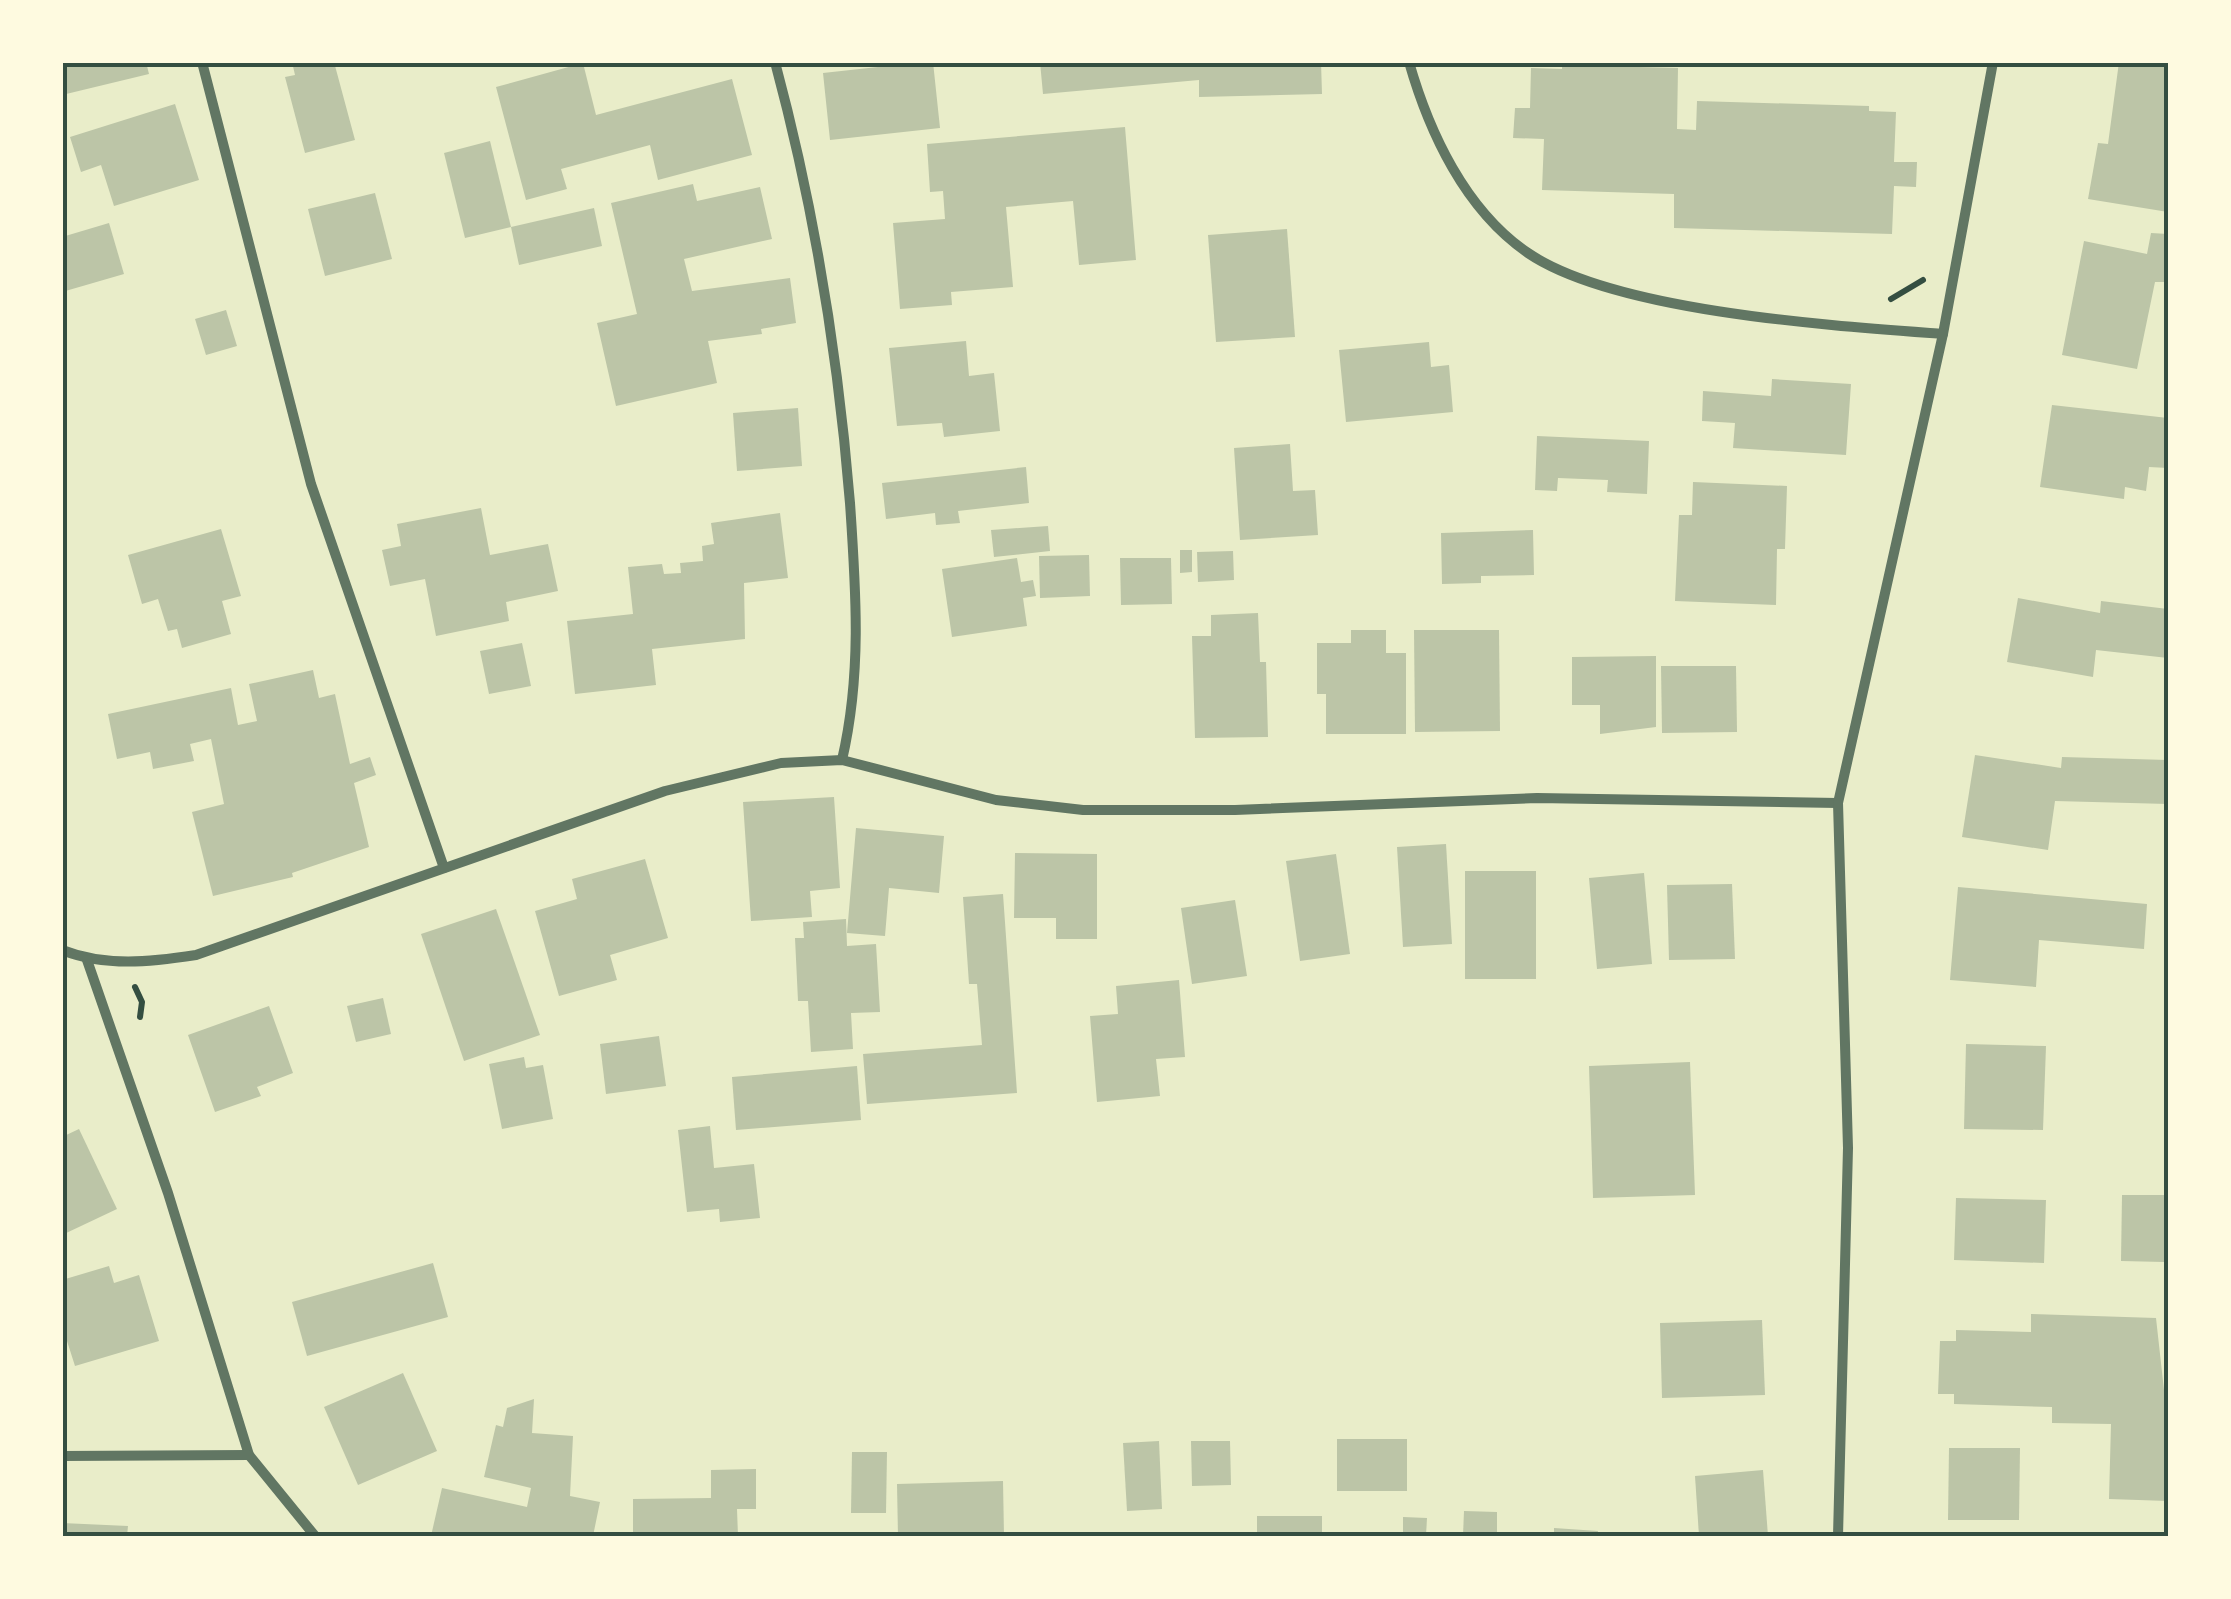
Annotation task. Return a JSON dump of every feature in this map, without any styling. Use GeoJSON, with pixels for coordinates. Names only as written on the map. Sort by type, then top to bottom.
{"type":"FeatureCollection","features":[{"type":"Feature","properties":{"kind":"street"},"geometry":{"type":"LineString","coordinates":[[202,62],[311,484],[444,868]]}},
{"type":"Feature","properties":{"kind":"street"},"geometry":{"type":"LineString","coordinates":[[774,62],[804,169],[842,411],[858,648],[853,713],[842,760]]}},
{"type":"Feature","properties":{"kind":"street"},"geometry":{"type":"LineString","coordinates":[[1409,62],[1420,102],[1447,158],[1499,230],[1529,254],[1586,280],[1658,299],[1943,334]]}},
{"type":"Feature","properties":{"kind":"street"},"geometry":{"type":"LineString","coordinates":[[1838,1536],[1848,1148],[1838,803],[1943,334],[1992,62]]}},
{"type":"Feature","properties":{"kind":"street"},"geometry":{"type":"LineString","coordinates":[[62,950],[87,960],[156,961],[196,955],[732,772],[842,760],[996,800],[1082,810],[1235,810],[1538,798],[1838,803]]}},
{"type":"Feature","properties":{"kind":"street"},"geometry":{"type":"LineString","coordinates":[[87,960],[168,1193],[249,1455],[314,1536]]}},
{"type":"Feature","properties":{"kind":"street"},"geometry":{"type":"LineString","coordinates":[[62,1456],[249,1455]]}},
{"type":"Feature","properties":{"kind":"path"},"geometry":{"type":"LineString","coordinates":[[1884,301],[1912,289],[1927,276]]}},
{"type":"Feature","properties":{"kind":"building"},"geometry":{"type":"Polygon","coordinates":[[[62,62],[146,62],[149,74],[62,95],[62,62]]]}},
{"type":"Feature","properties":{"kind":"building"},"geometry":{"type":"Polygon","coordinates":[[[292,62],[334,62],[355,140],[305,153],[285,77],[295,75],[292,62]]]}},
{"type":"Feature","properties":{"kind":"building"},"geometry":{"type":"Polygon","coordinates":[[[886,62],[933,62],[940,128],[830,140],[823,73],[887,66],[886,62]]]}},
{"type":"Feature","properties":{"kind":"building"},"geometry":{"type":"Polygon","coordinates":[[[1040,62],[1321,62],[1322,94],[1199,97],[1199,80],[1043,94],[1040,62]]]}},
{"type":"Feature","properties":{"kind":"building"},"geometry":{"type":"Polygon","coordinates":[[[2119,62],[2168,62],[2168,212],[2088,199],[2098,143],[2108,144],[2119,62]]]}},
{"type":"Feature","properties":{"kind":"building"},"geometry":{"type":"Polygon","coordinates":[[[583,63],[596,115],[732,79],[752,155],[658,180],[650,145],[561,169],[567,189],[526,200],[496,87],[583,63]]]}},
{"type":"Feature","properties":{"kind":"building"},"geometry":{"type":"Polygon","coordinates":[[[1562,65],[1678,68],[1677,129],[1696,130],[1697,101],[1869,106],[1869,111],[1896,112],[1894,162],[1917,162],[1916,187],[1894,186],[1892,234],[1674,228],[1674,194],[1542,190],[1544,139],[1513,138],[1515,108],[1530,108],[1531,68],[1562,69],[1562,65]]]}},
{"type":"Feature","properties":{"kind":"building"},"geometry":{"type":"Polygon","coordinates":[[[175,104],[199,180],[114,206],[101,165],[81,172],[70,137],[175,104]]]}},
{"type":"Feature","properties":{"kind":"building"},"geometry":{"type":"Polygon","coordinates":[[[1125,127],[1136,260],[1079,265],[1073,201],[1006,207],[1013,287],[951,292],[952,305],[900,309],[893,223],[945,219],[943,191],[930,192],[927,144],[1125,127]]]}},
{"type":"Feature","properties":{"kind":"building"},"geometry":{"type":"Polygon","coordinates":[[[490,141],[511,227],[465,238],[444,153],[490,141]]]}},
{"type":"Feature","properties":{"kind":"building"},"geometry":{"type":"Polygon","coordinates":[[[693,184],[697,201],[760,187],[772,239],[684,259],[692,291],[790,278],[796,323],[761,329],[762,334],[708,341],[717,383],[616,406],[597,323],[637,314],[611,203],[693,184]]]}},
{"type":"Feature","properties":{"kind":"building"},"geometry":{"type":"Polygon","coordinates":[[[375,193],[392,259],[325,276],[308,209],[375,193]]]}},
{"type":"Feature","properties":{"kind":"building"},"geometry":{"type":"Polygon","coordinates":[[[594,208],[602,246],[519,265],[511,227],[594,208]]]}},
{"type":"Feature","properties":{"kind":"building"},"geometry":{"type":"Polygon","coordinates":[[[109,223],[124,274],[62,292],[62,237],[109,223]]]}},
{"type":"Feature","properties":{"kind":"building"},"geometry":{"type":"Polygon","coordinates":[[[1287,229],[1295,337],[1216,342],[1208,235],[1287,229]]]}},
{"type":"Feature","properties":{"kind":"building"},"geometry":{"type":"Polygon","coordinates":[[[2151,233],[2168,234],[2168,282],[2155,282],[2137,369],[2062,355],[2084,241],[2147,254],[2151,233]]]}},
{"type":"Feature","properties":{"kind":"building"},"geometry":{"type":"Polygon","coordinates":[[[226,310],[237,346],[206,355],[195,319],[226,310]]]}},
{"type":"Feature","properties":{"kind":"building"},"geometry":{"type":"Polygon","coordinates":[[[966,341],[969,376],[994,373],[1000,431],[944,437],[942,423],[897,426],[889,348],[966,341]]]}},
{"type":"Feature","properties":{"kind":"building"},"geometry":{"type":"Polygon","coordinates":[[[1429,342],[1431,367],[1449,365],[1453,412],[1346,422],[1339,350],[1429,342]]]}},
{"type":"Feature","properties":{"kind":"building"},"geometry":{"type":"Polygon","coordinates":[[[1772,379],[1851,384],[1846,455],[1733,448],[1735,423],[1702,421],[1703,391],[1771,396],[1772,379]]]}},
{"type":"Feature","properties":{"kind":"building"},"geometry":{"type":"Polygon","coordinates":[[[2052,405],[2168,418],[2168,468],[2149,467],[2146,491],[2125,487],[2124,499],[2040,487],[2052,405]]]}},
{"type":"Feature","properties":{"kind":"building"},"geometry":{"type":"Polygon","coordinates":[[[798,408],[802,466],[737,471],[733,413],[798,408]]]}},
{"type":"Feature","properties":{"kind":"building"},"geometry":{"type":"Polygon","coordinates":[[[1537,436],[1649,441],[1647,494],[1607,492],[1608,480],[1558,478],[1557,491],[1535,490],[1537,436]]]}},
{"type":"Feature","properties":{"kind":"building"},"geometry":{"type":"Polygon","coordinates":[[[1290,444],[1293,491],[1315,490],[1318,535],[1240,540],[1234,448],[1290,444]]]}},
{"type":"Feature","properties":{"kind":"building"},"geometry":{"type":"Polygon","coordinates":[[[1026,467],[1029,503],[958,511],[960,523],[936,525],[935,513],[886,519],[882,483],[1026,467]]]}},
{"type":"Feature","properties":{"kind":"building"},"geometry":{"type":"Polygon","coordinates":[[[1693,482],[1787,486],[1785,549],[1777,549],[1776,605],[1675,601],[1679,515],[1692,515],[1693,482]]]}},
{"type":"Feature","properties":{"kind":"building"},"geometry":{"type":"Polygon","coordinates":[[[481,508],[490,555],[548,544],[558,591],[506,602],[509,621],[436,636],[425,579],[390,586],[382,550],[401,546],[397,524],[481,508]]]}},
{"type":"Feature","properties":{"kind":"building"},"geometry":{"type":"Polygon","coordinates":[[[780,513],[788,578],[744,583],[745,639],[652,649],[656,685],[575,694],[567,621],[633,614],[628,567],[662,564],[664,574],[681,573],[680,563],[703,561],[702,546],[714,544],[711,523],[780,513]]]}},
{"type":"Feature","properties":{"kind":"building"},"geometry":{"type":"Polygon","coordinates":[[[1048,526],[1050,551],[994,557],[991,530],[1048,526]]]}},
{"type":"Feature","properties":{"kind":"building"},"geometry":{"type":"Polygon","coordinates":[[[221,529],[241,596],[222,601],[231,634],[182,648],[177,629],[168,631],[158,599],[142,604],[128,555],[221,529]]]}},
{"type":"Feature","properties":{"kind":"building"},"geometry":{"type":"Polygon","coordinates":[[[1533,530],[1534,575],[1481,576],[1481,583],[1442,584],[1441,533],[1533,530]]]}},
{"type":"Feature","properties":{"kind":"building"},"geometry":{"type":"Polygon","coordinates":[[[1180,550],[1192,550],[1192,572],[1180,573],[1180,550]]]}},
{"type":"Feature","properties":{"kind":"building"},"geometry":{"type":"Polygon","coordinates":[[[1233,551],[1234,580],[1198,582],[1197,552],[1233,551]]]}},
{"type":"Feature","properties":{"kind":"building"},"geometry":{"type":"Polygon","coordinates":[[[1089,555],[1090,596],[1040,598],[1039,556],[1089,555]]]}},
{"type":"Feature","properties":{"kind":"building"},"geometry":{"type":"Polygon","coordinates":[[[1017,558],[1021,582],[1033,580],[1036,596],[1023,598],[1027,626],[952,637],[942,569],[1017,558]]]}},
{"type":"Feature","properties":{"kind":"building"},"geometry":{"type":"Polygon","coordinates":[[[1120,558],[1171,558],[1172,604],[1121,605],[1120,558]]]}},
{"type":"Feature","properties":{"kind":"building"},"geometry":{"type":"Polygon","coordinates":[[[2018,598],[2100,613],[2101,601],[2168,609],[2168,658],[2096,650],[2093,677],[2007,662],[2018,598]]]}},
{"type":"Feature","properties":{"kind":"building"},"geometry":{"type":"Polygon","coordinates":[[[1258,613],[1260,662],[1266,662],[1268,737],[1195,738],[1192,636],[1211,636],[1211,615],[1258,613]]]}},
{"type":"Feature","properties":{"kind":"building"},"geometry":{"type":"Polygon","coordinates":[[[1351,630],[1386,630],[1386,653],[1406,653],[1406,734],[1326,734],[1326,694],[1317,694],[1317,643],[1351,643],[1351,630]]]}},
{"type":"Feature","properties":{"kind":"building"},"geometry":{"type":"Polygon","coordinates":[[[1414,630],[1499,630],[1500,731],[1415,732],[1414,630]]]}},
{"type":"Feature","properties":{"kind":"building"},"geometry":{"type":"Polygon","coordinates":[[[522,643],[531,686],[489,694],[480,651],[522,643]]]}},
{"type":"Feature","properties":{"kind":"building"},"geometry":{"type":"Polygon","coordinates":[[[1656,656],[1656,727],[1600,734],[1600,705],[1572,705],[1572,657],[1656,656]]]}},
{"type":"Feature","properties":{"kind":"building"},"geometry":{"type":"Polygon","coordinates":[[[1661,666],[1736,666],[1737,732],[1662,733],[1661,666]]]}},
{"type":"Feature","properties":{"kind":"building"},"geometry":{"type":"Polygon","coordinates":[[[313,670],[319,698],[335,694],[350,764],[370,757],[376,775],[354,783],[369,847],[292,873],[293,877],[213,896],[192,812],[224,804],[211,739],[190,744],[194,761],[153,769],[150,752],[117,759],[108,714],[231,688],[238,725],[257,721],[249,684],[313,670]]]}},
{"type":"Feature","properties":{"kind":"building"},"geometry":{"type":"Polygon","coordinates":[[[1975,755],[2061,768],[2062,757],[2168,760],[2168,804],[2055,801],[2048,850],[1962,837],[1975,755]]]}},
{"type":"Feature","properties":{"kind":"building"},"geometry":{"type":"Polygon","coordinates":[[[834,797],[840,888],[810,891],[812,917],[751,921],[743,802],[834,797]]]}},
{"type":"Feature","properties":{"kind":"building"},"geometry":{"type":"Polygon","coordinates":[[[856,828],[944,836],[939,893],[889,888],[885,936],[847,933],[856,828]]]}},
{"type":"Feature","properties":{"kind":"building"},"geometry":{"type":"Polygon","coordinates":[[[1446,844],[1452,944],[1403,947],[1397,847],[1446,844]]]}},
{"type":"Feature","properties":{"kind":"building"},"geometry":{"type":"Polygon","coordinates":[[[1015,853],[1097,854],[1097,939],[1056,939],[1056,918],[1014,918],[1015,853]]]}},
{"type":"Feature","properties":{"kind":"building"},"geometry":{"type":"Polygon","coordinates":[[[1336,854],[1350,954],[1300,961],[1286,861],[1336,854]]]}},
{"type":"Feature","properties":{"kind":"building"},"geometry":{"type":"Polygon","coordinates":[[[645,859],[668,938],[610,955],[617,980],[559,996],[535,911],[577,899],[572,879],[645,859]]]}},
{"type":"Feature","properties":{"kind":"building"},"geometry":{"type":"Polygon","coordinates":[[[1465,871],[1536,871],[1536,979],[1465,979],[1465,871]]]}},
{"type":"Feature","properties":{"kind":"building"},"geometry":{"type":"Polygon","coordinates":[[[1644,873],[1652,964],[1597,969],[1589,878],[1644,873]]]}},
{"type":"Feature","properties":{"kind":"building"},"geometry":{"type":"Polygon","coordinates":[[[1732,884],[1735,959],[1669,960],[1667,885],[1732,884]]]}},
{"type":"Feature","properties":{"kind":"building"},"geometry":{"type":"Polygon","coordinates":[[[1958,887],[2147,904],[2144,949],[2039,940],[2036,987],[1950,980],[1958,887]]]}},
{"type":"Feature","properties":{"kind":"building"},"geometry":{"type":"Polygon","coordinates":[[[1003,894],[1017,1093],[867,1104],[863,1054],[982,1045],[977,984],[969,984],[963,897],[1003,894]]]}},
{"type":"Feature","properties":{"kind":"building"},"geometry":{"type":"Polygon","coordinates":[[[1235,900],[1247,976],[1192,984],[1181,908],[1235,900]]]}},
{"type":"Feature","properties":{"kind":"building"},"geometry":{"type":"Polygon","coordinates":[[[496,909],[540,1035],[464,1061],[421,934],[496,909]]]}},
{"type":"Feature","properties":{"kind":"building"},"geometry":{"type":"Polygon","coordinates":[[[846,919],[847,946],[876,944],[880,1012],[851,1013],[853,1049],[811,1052],[808,1001],[798,1001],[795,938],[804,938],[803,922],[846,919]]]}},
{"type":"Feature","properties":{"kind":"building"},"geometry":{"type":"Polygon","coordinates":[[[1179,980],[1185,1057],[1156,1059],[1160,1096],[1097,1102],[1090,1016],[1118,1014],[1116,986],[1179,980]]]}},
{"type":"Feature","properties":{"kind":"building"},"geometry":{"type":"Polygon","coordinates":[[[383,998],[391,1034],[356,1042],[347,1006],[383,998]]]}},
{"type":"Feature","properties":{"kind":"building"},"geometry":{"type":"Polygon","coordinates":[[[269,1006],[293,1073],[257,1087],[261,1096],[215,1112],[188,1035],[269,1006]]]}},
{"type":"Feature","properties":{"kind":"building"},"geometry":{"type":"Polygon","coordinates":[[[659,1036],[666,1086],[606,1094],[600,1044],[659,1036]]]}},
{"type":"Feature","properties":{"kind":"building"},"geometry":{"type":"Polygon","coordinates":[[[1966,1044],[2046,1046],[2043,1130],[1964,1129],[1966,1044]]]}},
{"type":"Feature","properties":{"kind":"building"},"geometry":{"type":"Polygon","coordinates":[[[524,1057],[526,1068],[543,1065],[553,1119],[502,1129],[489,1064],[524,1057]]]}},
{"type":"Feature","properties":{"kind":"building"},"geometry":{"type":"Polygon","coordinates":[[[1690,1062],[1695,1195],[1593,1198],[1589,1066],[1690,1062]]]}},
{"type":"Feature","properties":{"kind":"building"},"geometry":{"type":"Polygon","coordinates":[[[857,1066],[861,1120],[736,1130],[732,1077],[857,1066]]]}},
{"type":"Feature","properties":{"kind":"building"},"geometry":{"type":"Polygon","coordinates":[[[710,1126],[714,1168],[754,1164],[760,1218],[720,1222],[719,1209],[687,1212],[678,1130],[710,1126]]]}},
{"type":"Feature","properties":{"kind":"building"},"geometry":{"type":"Polygon","coordinates":[[[79,1129],[117,1209],[62,1235],[62,1137],[79,1129]]]}},
{"type":"Feature","properties":{"kind":"building"},"geometry":{"type":"Polygon","coordinates":[[[2122,1195],[2164,1195],[2164,1262],[2121,1261],[2122,1195]]]}},
{"type":"Feature","properties":{"kind":"building"},"geometry":{"type":"Polygon","coordinates":[[[1956,1198],[2046,1200],[2044,1263],[1954,1260],[1956,1198]]]}},
{"type":"Feature","properties":{"kind":"building"},"geometry":{"type":"Polygon","coordinates":[[[433,1263],[448,1317],[307,1356],[292,1302],[433,1263]]]}},
{"type":"Feature","properties":{"kind":"building"},"geometry":{"type":"Polygon","coordinates":[[[109,1266],[114,1283],[139,1275],[159,1341],[75,1366],[67,1341],[62,1343],[62,1280],[109,1266]]]}},
{"type":"Feature","properties":{"kind":"building"},"geometry":{"type":"Polygon","coordinates":[[[2031,1314],[2156,1318],[2168,1426],[2168,1501],[2109,1499],[2111,1424],[2052,1423],[2052,1407],[1954,1404],[1954,1394],[1938,1394],[1940,1341],[1956,1341],[1956,1330],[2031,1332],[2031,1314]]]}},
{"type":"Feature","properties":{"kind":"building"},"geometry":{"type":"Polygon","coordinates":[[[1762,1320],[1765,1395],[1662,1398],[1660,1323],[1762,1320]]]}},
{"type":"Feature","properties":{"kind":"building"},"geometry":{"type":"Polygon","coordinates":[[[403,1373],[437,1451],[358,1485],[324,1407],[403,1373]]]}},
{"type":"Feature","properties":{"kind":"building"},"geometry":{"type":"Polygon","coordinates":[[[534,1399],[532,1433],[573,1436],[570,1496],[600,1502],[593,1536],[431,1536],[442,1488],[527,1507],[531,1488],[484,1477],[496,1425],[503,1427],[507,1408],[534,1399]]]}},
{"type":"Feature","properties":{"kind":"building"},"geometry":{"type":"Polygon","coordinates":[[[1337,1439],[1407,1439],[1407,1491],[1337,1491],[1337,1439]]]}},
{"type":"Feature","properties":{"kind":"building"},"geometry":{"type":"Polygon","coordinates":[[[1159,1441],[1162,1509],[1127,1511],[1123,1443],[1159,1441]]]}},
{"type":"Feature","properties":{"kind":"building"},"geometry":{"type":"Polygon","coordinates":[[[1191,1441],[1230,1441],[1231,1485],[1192,1486],[1191,1441]]]}},
{"type":"Feature","properties":{"kind":"building"},"geometry":{"type":"Polygon","coordinates":[[[1949,1448],[2020,1448],[2019,1520],[1948,1520],[1949,1448]]]}},
{"type":"Feature","properties":{"kind":"building"},"geometry":{"type":"Polygon","coordinates":[[[852,1452],[887,1452],[886,1513],[851,1513],[852,1452]]]}},
{"type":"Feature","properties":{"kind":"building"},"geometry":{"type":"Polygon","coordinates":[[[756,1469],[756,1509],[737,1509],[738,1536],[633,1536],[633,1499],[711,1498],[711,1470],[756,1469]]]}},
{"type":"Feature","properties":{"kind":"building"},"geometry":{"type":"Polygon","coordinates":[[[1763,1470],[1768,1536],[1699,1536],[1695,1476],[1763,1470]]]}},
{"type":"Feature","properties":{"kind":"building"},"geometry":{"type":"Polygon","coordinates":[[[1003,1481],[1004,1536],[898,1536],[897,1484],[1003,1481]]]}},
{"type":"Feature","properties":{"kind":"building"},"geometry":{"type":"Polygon","coordinates":[[[1464,1511],[1497,1512],[1497,1536],[1463,1536],[1464,1511]]]}},
{"type":"Feature","properties":{"kind":"building"},"geometry":{"type":"Polygon","coordinates":[[[1257,1516],[1322,1516],[1322,1536],[1257,1536],[1257,1516]]]}},
{"type":"Feature","properties":{"kind":"building"},"geometry":{"type":"Polygon","coordinates":[[[1403,1517],[1427,1518],[1426,1536],[1403,1536],[1403,1517]]]}},
{"type":"Feature","properties":{"kind":"building"},"geometry":{"type":"Polygon","coordinates":[[[62,1523],[128,1526],[127,1536],[62,1536],[62,1523]]]}},
{"type":"Feature","properties":{"kind":"building"},"geometry":{"type":"Polygon","coordinates":[[[1554,1528],[1598,1531],[1597,1536],[1554,1536],[1554,1528]]]}}]}
